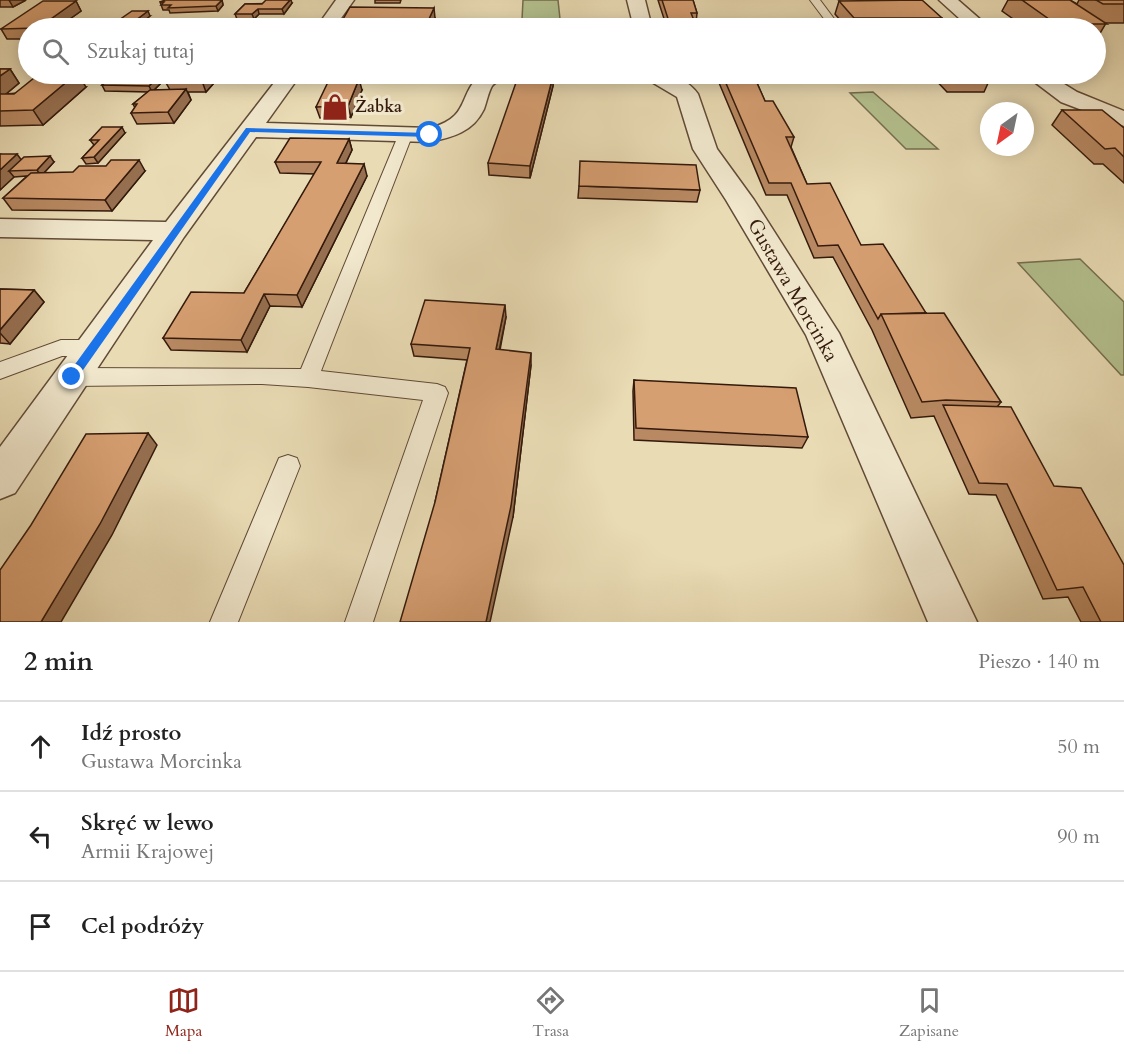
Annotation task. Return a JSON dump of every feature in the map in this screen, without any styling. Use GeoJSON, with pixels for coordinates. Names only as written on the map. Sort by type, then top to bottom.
{"type":"FeatureCollection","features":[{"type":"Feature","properties":{"kind":"street"},"geometry":{"type":"LineString","coordinates":[[332,18],[345,0]]}},
{"type":"Feature","properties":{"kind":"street"},"geometry":{"type":"LineString","coordinates":[[636,0],[640,18]]}},
{"type":"Feature","properties":{"kind":"street"},"geometry":{"type":"LineString","coordinates":[[948,0],[969,18]]}},
{"type":"Feature","properties":{"kind":"street"},"geometry":{"type":"LineString","coordinates":[[0,480],[174,231],[283,84]]}},
{"type":"Feature","properties":{"kind":"street"},"geometry":{"type":"LineString","coordinates":[[248,130],[430,135],[452,129],[466,120],[484,84]]}},
{"type":"Feature","properties":{"kind":"street","name":"Gustawa Morcinka"},"geometry":{"type":"LineString","coordinates":[[670,84],[687,94],[705,149],[822,333],[953,622]]}},
{"type":"Feature","properties":{"kind":"street"},"geometry":{"type":"LineString","coordinates":[[1049,84],[1069,97],[1124,118]]}},
{"type":"Feature","properties":{"kind":"street"},"geometry":{"type":"LineString","coordinates":[[0,228],[174,231]]}},
{"type":"Feature","properties":{"kind":"lane"},"geometry":{"type":"LineString","coordinates":[[814,0],[828,18]]}},
{"type":"Feature","properties":{"kind":"lane"},"geometry":{"type":"LineString","coordinates":[[308,378],[405,136]]}},
{"type":"Feature","properties":{"kind":"lane"},"geometry":{"type":"LineString","coordinates":[[0,371],[61,348],[82,363],[308,378],[436,393],[359,622]]}},
{"type":"Feature","properties":{"kind":"lane"},"geometry":{"type":"LineString","coordinates":[[224,622],[288,466]]}},
{"type":"Feature","properties":{"kind":"green space"},"geometry":{"type":"Polygon","coordinates":[[[523,0],[558,0],[560,18],[522,18],[523,0]]]}},
{"type":"Feature","properties":{"kind":"green space"},"geometry":{"type":"Polygon","coordinates":[[[873,92],[938,149],[906,149],[850,93],[873,92]]]}},
{"type":"Feature","properties":{"kind":"green space"},"geometry":{"type":"Polygon","coordinates":[[[1080,259],[1124,302],[1124,375],[1121,375],[1018,263],[1080,259]]]}},
{"type":"Feature","properties":{"kind":"building"},"geometry":{"type":"Polygon","coordinates":[[[165,0],[222,0],[216,6],[168,8],[171,5],[161,5],[164,2],[160,2],[165,0]]]}},
{"type":"Feature","properties":{"kind":"building"},"geometry":{"type":"Polygon","coordinates":[[[266,0],[290,0],[282,9],[258,9],[252,14],[235,14],[245,4],[262,4],[266,0]]]}},
{"type":"Feature","properties":{"kind":"building"},"geometry":{"type":"Polygon","coordinates":[[[662,0],[693,0],[697,13],[691,13],[693,18],[668,18],[662,0]]]}},
{"type":"Feature","properties":{"kind":"building"},"geometry":{"type":"Polygon","coordinates":[[[922,0],[942,18],[854,18],[839,1],[922,0]]]}},
{"type":"Feature","properties":{"kind":"building"},"geometry":{"type":"Polygon","coordinates":[[[1022,0],[1070,0],[1098,18],[1048,18],[1022,0]]]}},
{"type":"Feature","properties":{"kind":"building"},"geometry":{"type":"Polygon","coordinates":[[[1096,0],[1124,0],[1124,4],[1103,4],[1096,0]]]}},
{"type":"Feature","properties":{"kind":"building"},"geometry":{"type":"Polygon","coordinates":[[[43,1],[76,1],[52,18],[18,18],[18,29],[1,29],[43,1]]]}},
{"type":"Feature","properties":{"kind":"building"},"geometry":{"type":"Polygon","coordinates":[[[350,7],[434,8],[429,18],[344,18],[350,7]]]}},
{"type":"Feature","properties":{"kind":"building"},"geometry":{"type":"Polygon","coordinates":[[[132,11],[148,11],[139,18],[122,18],[132,11]]]}},
{"type":"Feature","properties":{"kind":"building"},"geometry":{"type":"Polygon","coordinates":[[[0,69],[10,69],[0,76],[0,69]]]}},
{"type":"Feature","properties":{"kind":"building"},"geometry":{"type":"Polygon","coordinates":[[[26,84],[64,84],[33,110],[0,111],[0,94],[14,94],[26,84]]]}},
{"type":"Feature","properties":{"kind":"building"},"geometry":{"type":"Polygon","coordinates":[[[103,84],[151,84],[149,86],[103,84]]]}},
{"type":"Feature","properties":{"kind":"building"},"geometry":{"type":"Polygon","coordinates":[[[327,84],[357,84],[348,106],[316,107],[327,84]]]}},
{"type":"Feature","properties":{"kind":"building"},"geometry":{"type":"Polygon","coordinates":[[[516,84],[551,84],[530,166],[488,163],[516,84]]]}},
{"type":"Feature","properties":{"kind":"building"},"geometry":{"type":"Polygon","coordinates":[[[726,84],[757,84],[765,101],[773,101],[794,137],[786,137],[807,184],[830,183],[861,245],[883,244],[926,313],[881,314],[878,319],[838,245],[818,246],[791,183],[769,183],[726,84]]]}},
{"type":"Feature","properties":{"kind":"building"},"geometry":{"type":"Polygon","coordinates":[[[186,89],[168,112],[131,113],[137,104],[133,104],[150,90],[186,89]]]}},
{"type":"Feature","properties":{"kind":"building"},"geometry":{"type":"Polygon","coordinates":[[[1062,110],[1102,110],[1124,128],[1124,157],[1115,148],[1105,149],[1062,110]]]}},
{"type":"Feature","properties":{"kind":"building"},"geometry":{"type":"Polygon","coordinates":[[[102,127],[122,127],[94,157],[82,158],[99,140],[90,140],[102,127]]]}},
{"type":"Feature","properties":{"kind":"building"},"geometry":{"type":"Polygon","coordinates":[[[290,138],[349,139],[337,163],[364,164],[297,295],[264,294],[241,340],[163,338],[191,292],[244,293],[321,162],[275,162],[290,138]]]}},
{"type":"Feature","properties":{"kind":"building"},"geometry":{"type":"Polygon","coordinates":[[[0,154],[17,154],[0,170],[0,154]]]}},
{"type":"Feature","properties":{"kind":"building"},"geometry":{"type":"Polygon","coordinates":[[[50,156],[37,170],[9,171],[24,157],[50,156]]]}},
{"type":"Feature","properties":{"kind":"building"},"geometry":{"type":"Polygon","coordinates":[[[111,160],[139,160],[105,200],[3,198],[31,173],[73,172],[79,166],[106,166],[111,160]]]}},
{"type":"Feature","properties":{"kind":"building"},"geometry":{"type":"Polygon","coordinates":[[[580,161],[696,165],[700,190],[579,186],[580,161]]]}},
{"type":"Feature","properties":{"kind":"building"},"geometry":{"type":"Polygon","coordinates":[[[0,289],[34,290],[0,330],[0,289]]]}},
{"type":"Feature","properties":{"kind":"building"},"geometry":{"type":"Polygon","coordinates":[[[425,300],[505,305],[496,349],[531,353],[511,506],[486,622],[400,622],[435,502],[470,348],[411,344],[425,300]]]}},
{"type":"Feature","properties":{"kind":"building"},"geometry":{"type":"Polygon","coordinates":[[[944,313],[1001,402],[946,400],[922,402],[881,314],[944,313]]]}},
{"type":"Feature","properties":{"kind":"building"},"geometry":{"type":"Polygon","coordinates":[[[634,380],[796,388],[808,437],[636,428],[634,380]]]}},
{"type":"Feature","properties":{"kind":"building"},"geometry":{"type":"Polygon","coordinates":[[[943,405],[1011,407],[1054,486],[1081,488],[1124,565],[1124,622],[1101,622],[1083,587],[1057,590],[1007,484],[979,483],[943,405]]]}},
{"type":"Feature","properties":{"kind":"building"},"geometry":{"type":"Polygon","coordinates":[[[148,433],[100,524],[41,622],[0,622],[0,570],[31,525],[86,434],[148,433]]]}},
{"type":"Feature","properties":{"kind":"place","name":"Żabka"},"geometry":{"type":"Point","coordinates":[335,107]}},
{"type":"Feature","properties":{"kind":"route"},"geometry":{"type":"LineString","coordinates":[[72,377],[248,130],[430,135]]}}]}
